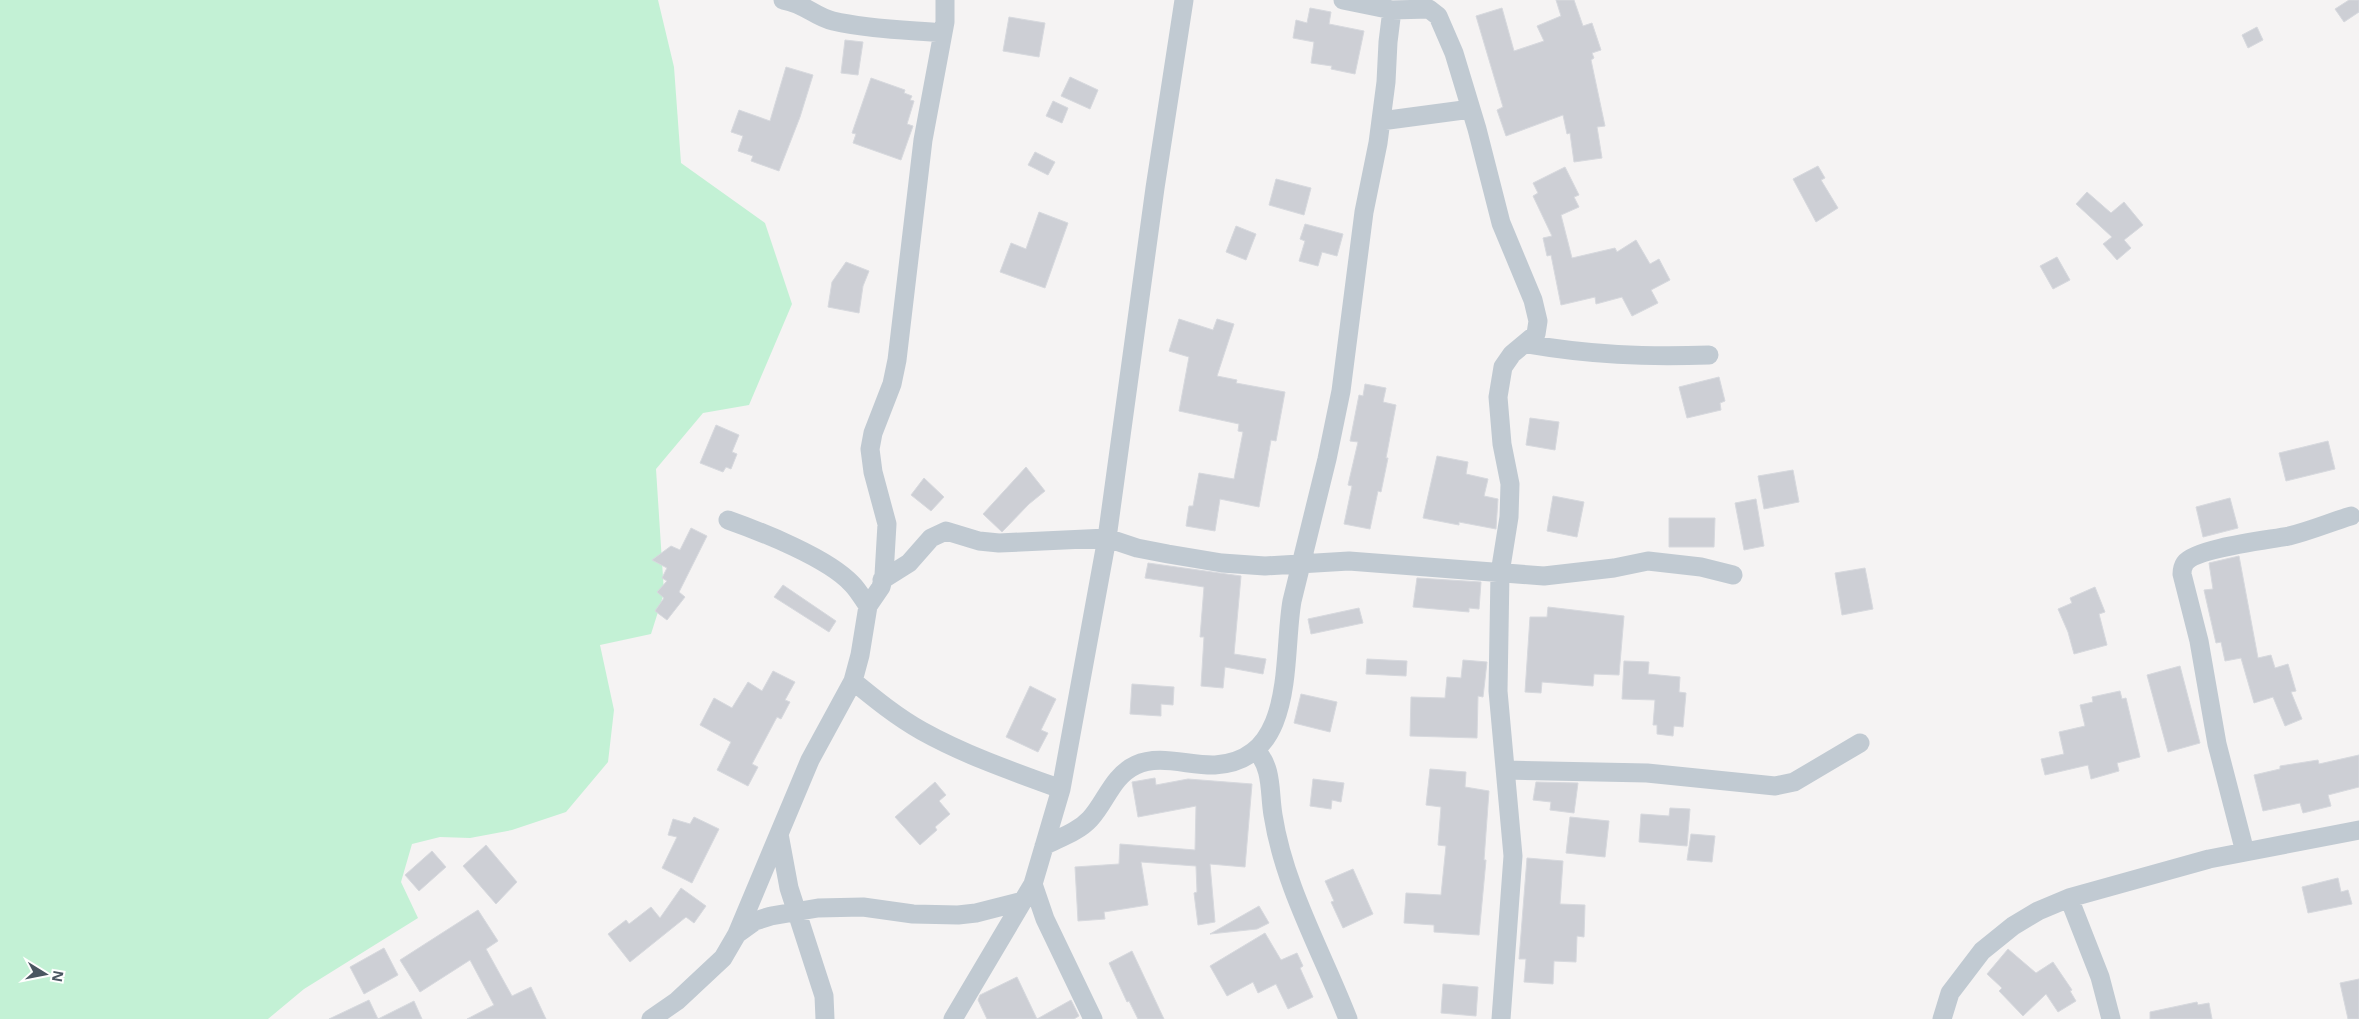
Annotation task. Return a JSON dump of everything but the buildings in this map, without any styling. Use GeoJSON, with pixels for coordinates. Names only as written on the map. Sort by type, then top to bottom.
{"type":"FeatureCollection","features":[{"type":"Feature","properties":{"kind":"street"},"geometry":{"type":"LineString","coordinates":[[784,0],[808,7],[819,16],[831,21],[864,27],[942,33]]}},
{"type":"Feature","properties":{"kind":"street"},"geometry":{"type":"LineString","coordinates":[[651,1019],[701,980],[723,958],[737,934],[810,760],[853,681],[860,655],[868,606],[881,587],[887,524],[873,472],[870,448],[873,433],[892,384],[897,360],[923,140],[945,22],[945,0]]}},
{"type":"Feature","properties":{"kind":"street"},"geometry":{"type":"LineString","coordinates":[[953,1019],[1034,884],[1061,789],[1107,538],[1155,188],[1184,0]]}},
{"type":"Feature","properties":{"kind":"street"},"geometry":{"type":"LineString","coordinates":[[1343,0],[1392,10],[1431,5],[1438,16],[1471,109],[1501,223],[1533,300],[1538,321],[1536,334],[1527,344],[1512,354],[1503,367],[1500,378],[1498,411],[1510,484],[1509,518],[1500,573],[1498,691],[1513,856],[1501,1019]]}},
{"type":"Feature","properties":{"kind":"street"},"geometry":{"type":"LineString","coordinates":[[1044,846],[1079,828],[1090,819],[1108,791],[1125,771],[1138,764],[1153,761],[1230,763],[1256,750],[1265,741],[1274,724],[1284,682],[1288,624],[1341,391],[1364,212],[1381,121],[1392,10]]}},
{"type":"Feature","properties":{"kind":"street"},"geometry":{"type":"LineString","coordinates":[[1381,121],[1471,109]]}},
{"type":"Feature","properties":{"kind":"street"},"geometry":{"type":"LineString","coordinates":[[1527,344],[1607,355],[1709,355]]}},
{"type":"Feature","properties":{"kind":"street"},"geometry":{"type":"LineString","coordinates":[[2245,852],[2216,737],[2200,641],[2182,574],[2183,567],[2185,562],[2192,558],[2224,547],[2289,536],[2351,516]]}},
{"type":"Feature","properties":{"kind":"street"},"geometry":{"type":"LineString","coordinates":[[728,520],[764,533],[840,574],[853,584],[868,606]]}},
{"type":"Feature","properties":{"kind":"street"},"geometry":{"type":"LineString","coordinates":[[882,580],[909,562],[931,538],[946,532],[979,541],[999,543],[1107,538],[1137,548],[1222,562],[1265,566],[1349,561],[1544,576],[1614,568],[1648,561],[1700,567],[1733,575]]}},
{"type":"Feature","properties":{"kind":"street"},"geometry":{"type":"LineString","coordinates":[[853,681],[882,705],[921,731],[1011,771],[1061,789]]}},
{"type":"Feature","properties":{"kind":"street"},"geometry":{"type":"LineString","coordinates":[[1506,770],[1647,773],[1775,786],[1794,782],[1860,743]]}},
{"type":"Feature","properties":{"kind":"street"},"geometry":{"type":"LineString","coordinates":[[1256,750],[1268,767],[1274,824],[1286,866],[1304,915],[1348,1019]]}},
{"type":"Feature","properties":{"kind":"street"},"geometry":{"type":"LineString","coordinates":[[1942,1019],[1950,993],[1982,951],[2013,926],[2038,911],[2069,898],[2209,859],[2359,830]]}},
{"type":"Feature","properties":{"kind":"street"},"geometry":{"type":"LineString","coordinates":[[779,834],[789,888],[824,996],[825,1019]]}},
{"type":"Feature","properties":{"kind":"street"},"geometry":{"type":"LineString","coordinates":[[1034,884],[1045,919],[1092,1019]]}},
{"type":"Feature","properties":{"kind":"street"},"geometry":{"type":"LineString","coordinates":[[2069,898],[2100,977],[2111,1019]]}},
{"type":"Feature","properties":{"kind":"street"},"geometry":{"type":"LineString","coordinates":[[737,934],[755,921],[796,911],[863,906],[913,914],[958,915],[976,913],[1024,901]]}},
{"type":"Feature","properties":{"kind":"green space"},"geometry":{"type":"Polygon","coordinates":[[[0,0],[658,0],[674,67],[681,163],[765,223],[792,304],[749,405],[703,413],[656,469],[664,593],[651,634],[600,645],[614,710],[608,762],[566,812],[512,830],[470,838],[440,837],[412,844],[401,882],[418,918],[304,989],[268,1019],[0,1019],[0,0]]]}}]}
